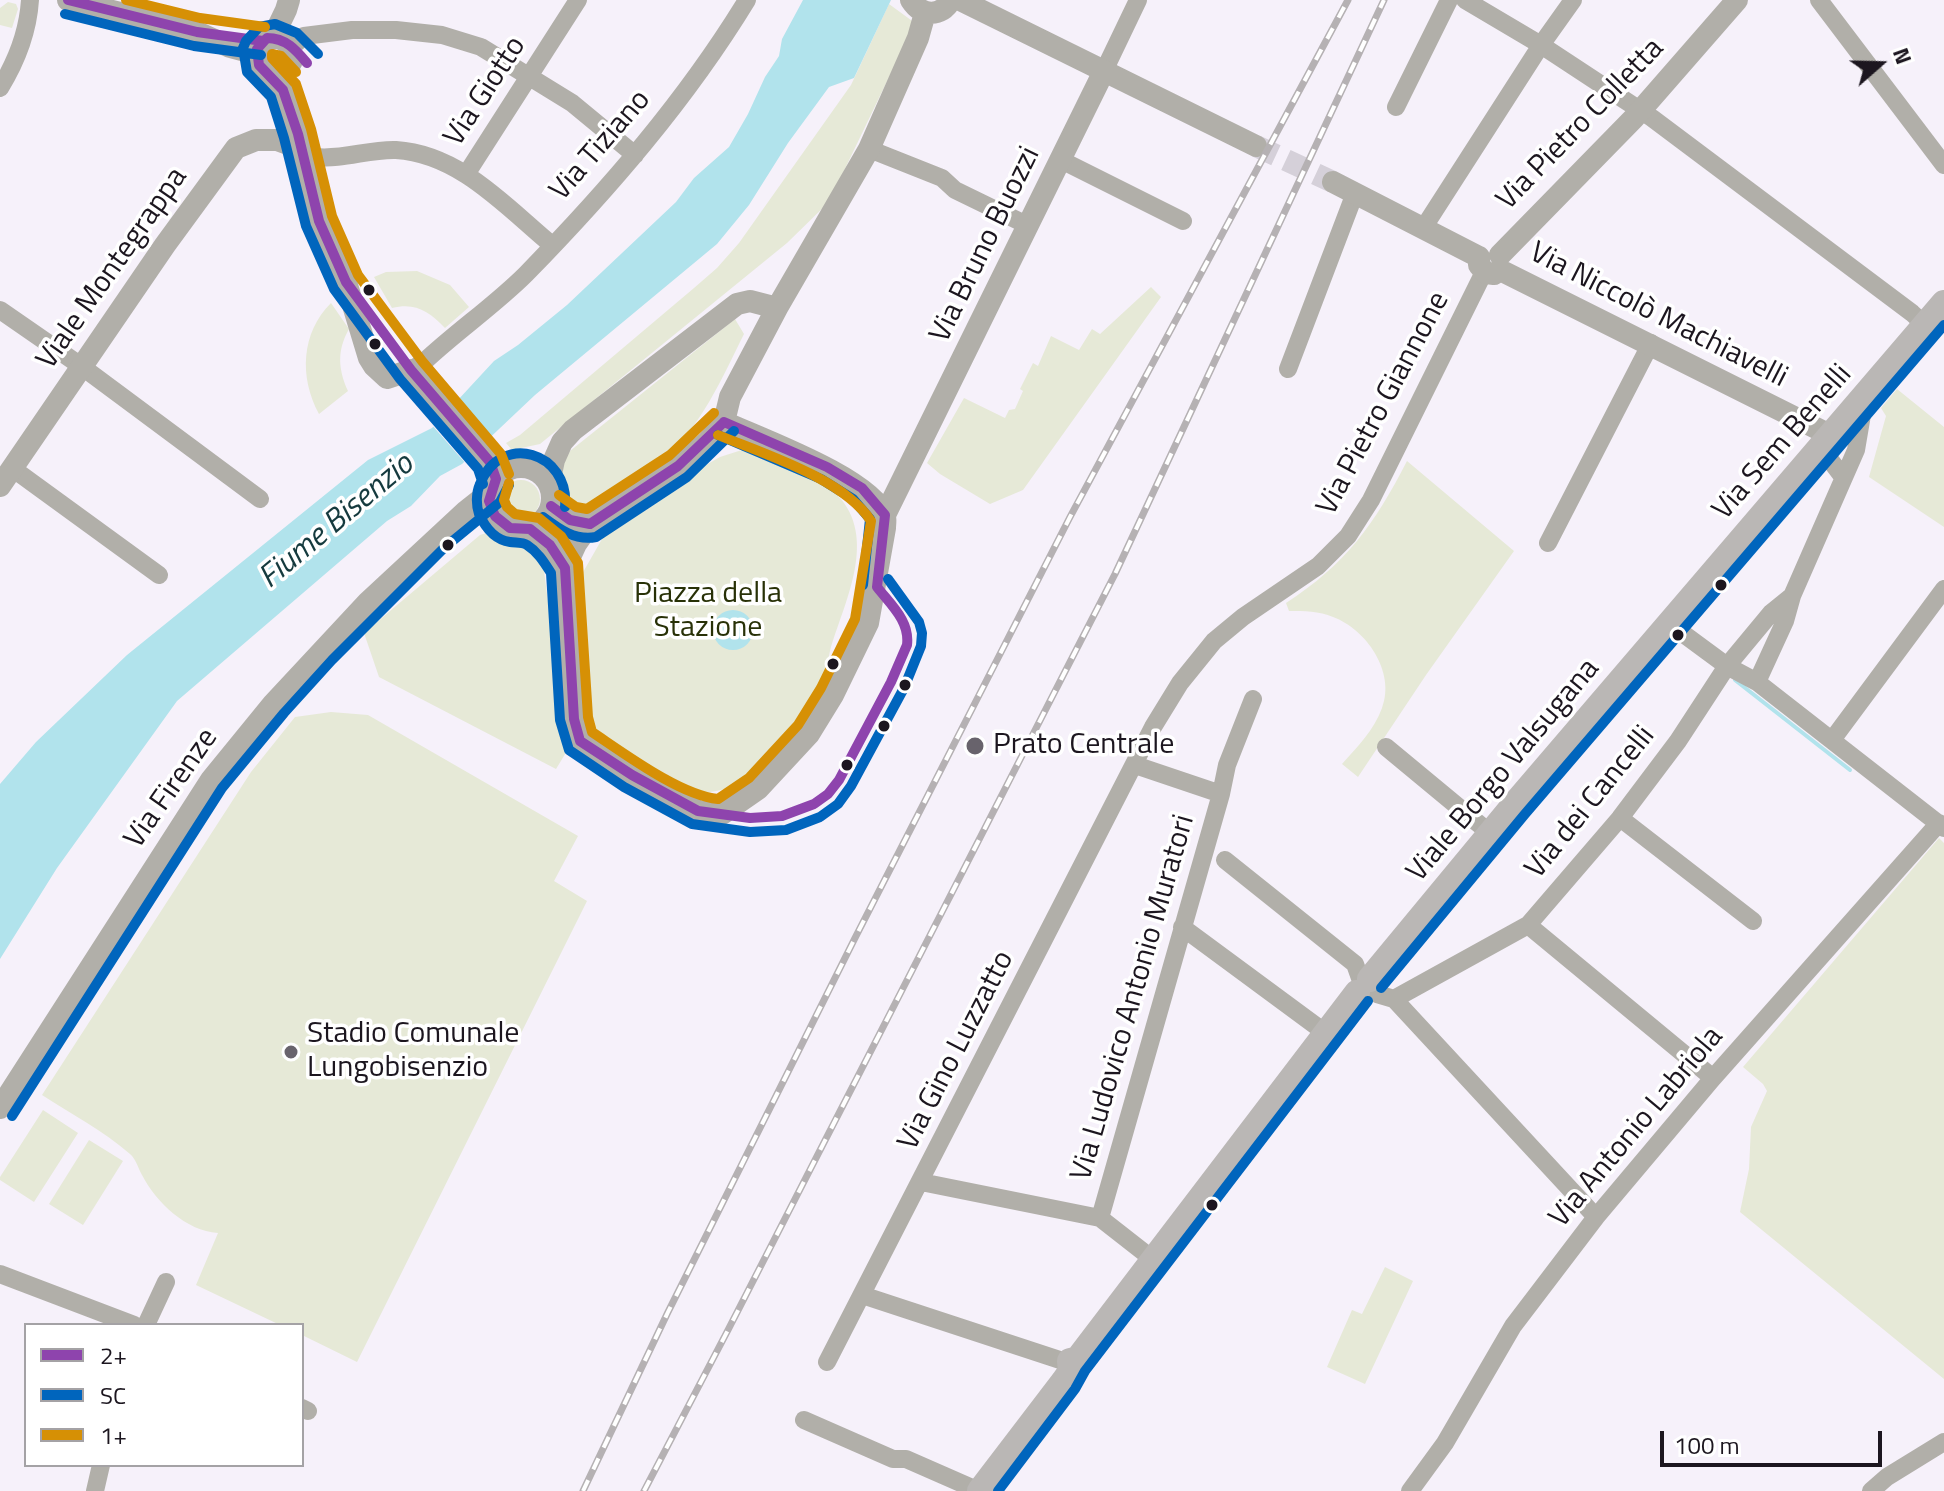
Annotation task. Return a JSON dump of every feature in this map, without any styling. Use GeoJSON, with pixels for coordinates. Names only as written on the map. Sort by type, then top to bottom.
{"type":"FeatureCollection","features":[{"type":"Feature","properties":{"kind":"main road","name":"Via Sem Benelli"},"geometry":{"type":"LineString","coordinates":[[1670,624],[1944,303]]}},
{"type":"Feature","properties":{"kind":"main road","name":"Viale Borgo Valsugana"},"geometry":{"type":"LineString","coordinates":[[980,1491],[1073,1364],[1327,1034],[1374,986],[1491,834],[1670,624]]}},
{"type":"Feature","properties":{"kind":"street"},"geometry":{"type":"LineString","coordinates":[[0,88],[16,59],[29,15],[30,0]]}},
{"type":"Feature","properties":{"kind":"street"},"geometry":{"type":"LineString","coordinates":[[68,0],[197,32],[230,47],[256,54]]}},
{"type":"Feature","properties":{"kind":"street"},"geometry":{"type":"LineString","coordinates":[[270,74],[288,69],[293,58],[286,10],[289,0]]}},
{"type":"Feature","properties":{"kind":"street","name":"Via Giotto"},"geometry":{"type":"LineString","coordinates":[[467,173],[578,0]]}},
{"type":"Feature","properties":{"kind":"street","name":"Via Tiziano"},"geometry":{"type":"LineString","coordinates":[[418,378],[425,361],[525,276],[635,155],[706,65],[747,0]]}},
{"type":"Feature","properties":{"kind":"street"},"geometry":{"type":"LineString","coordinates":[[724,422],[827,467],[862,488],[885,515],[877,587],[868,623],[833,695],[809,734],[768,779],[722,814],[698,811],[632,775],[580,741],[574,719],[565,568],[590,524],[666,476],[707,442],[724,422],[730,397],[777,308],[869,149],[918,38],[918,6],[939,12],[951,0]]}},
{"type":"Feature","properties":{"kind":"street"},"geometry":{"type":"LineString","coordinates":[[960,0],[1256,146]]}},
{"type":"Feature","properties":{"kind":"street","name":"Via Bruno Buozzi"},"geometry":{"type":"LineString","coordinates":[[885,515],[1138,0]]}},
{"type":"Feature","properties":{"kind":"street"},"geometry":{"type":"LineString","coordinates":[[1396,107],[1449,0]]}},
{"type":"Feature","properties":{"kind":"street"},"geometry":{"type":"LineString","coordinates":[[1465,0],[1640,110],[1925,325]]}},
{"type":"Feature","properties":{"kind":"street"},"geometry":{"type":"LineString","coordinates":[[1424,227],[1573,0]]}},
{"type":"Feature","properties":{"kind":"street","name":"Via Pietro Colletta"},"geometry":{"type":"LineString","coordinates":[[1491,264],[1640,110],[1737,0]]}},
{"type":"Feature","properties":{"kind":"street"},"geometry":{"type":"LineString","coordinates":[[1819,0],[1944,165]]}},
{"type":"Feature","properties":{"kind":"street"},"geometry":{"type":"LineString","coordinates":[[452,419],[414,388],[387,378],[369,358],[346,282],[319,221],[309,155],[298,134],[283,90],[259,65],[256,54],[263,41],[352,30],[396,30],[442,35],[481,47],[572,103],[635,155]]}},
{"type":"Feature","properties":{"kind":"street","name":"Viale Montegrappa"},"geometry":{"type":"LineString","coordinates":[[6,477],[236,148],[256,140],[277,140],[309,155]]}},
{"type":"Feature","properties":{"kind":"street"},"geometry":{"type":"LineString","coordinates":[[869,149],[942,178],[955,190],[1029,226]]}},
{"type":"Feature","properties":{"kind":"street"},"geometry":{"type":"LineString","coordinates":[[309,155],[398,150],[443,163],[467,173],[552,245]]}},
{"type":"Feature","properties":{"kind":"street"},"geometry":{"type":"LineString","coordinates":[[1061,160],[1183,221]]}},
{"type":"Feature","properties":{"kind":"street","name":"Via Niccolò Machiavelli"},"geometry":{"type":"LineString","coordinates":[[1333,182],[1651,343],[1826,442]]}},
{"type":"Feature","properties":{"kind":"street"},"geometry":{"type":"LineString","coordinates":[[1288,369],[1355,193]]}},
{"type":"Feature","properties":{"kind":"street","name":"Via Pietro Giannone"},"geometry":{"type":"LineString","coordinates":[[1135,765],[1153,727],[1180,683],[1214,641],[1243,617],[1318,566],[1348,536],[1371,500],[1491,264]]}},
{"type":"Feature","properties":{"kind":"street"},"geometry":{"type":"LineString","coordinates":[[496,476],[489,501],[495,516],[510,528],[530,529],[544,520],[554,460],[562,442],[587,418],[737,304],[750,301],[777,308]]}},
{"type":"Feature","properties":{"kind":"street"},"geometry":{"type":"LineString","coordinates":[[0,310],[260,499]]}},
{"type":"Feature","properties":{"kind":"street"},"geometry":{"type":"LineString","coordinates":[[1548,543],[1651,343]]}},
{"type":"Feature","properties":{"kind":"street"},"geometry":{"type":"LineString","coordinates":[[387,378],[418,378],[496,476]]}},
{"type":"Feature","properties":{"kind":"street","name":"Via dei Cancelli"},"geometry":{"type":"LineString","coordinates":[[1757,682],[1856,450],[1865,397]]}},
{"type":"Feature","properties":{"kind":"street"},"geometry":{"type":"LineString","coordinates":[[1826,442],[1843,477]]}},
{"type":"Feature","properties":{"kind":"street"},"geometry":{"type":"LineString","coordinates":[[496,476],[528,468],[536,471],[570,520],[590,524]]}},
{"type":"Feature","properties":{"kind":"street","name":"Via Firenze"},"geometry":{"type":"LineString","coordinates":[[0,1108],[211,780],[322,650],[496,476]]}},
{"type":"Feature","properties":{"kind":"street"},"geometry":{"type":"LineString","coordinates":[[6,477],[159,575]]}},
{"type":"Feature","properties":{"kind":"street","name":"Via Firenze"},"geometry":{"type":"LineString","coordinates":[[435,538],[495,516]]}},
{"type":"Feature","properties":{"kind":"street"},"geometry":{"type":"LineString","coordinates":[[530,529],[550,545],[565,568]]}},
{"type":"Feature","properties":{"kind":"street"},"geometry":{"type":"LineString","coordinates":[[1832,740],[1944,589]]}},
{"type":"Feature","properties":{"kind":"street","name":"Via dei Cancelli"},"geometry":{"type":"LineString","coordinates":[[1374,986],[1528,925],[1620,818],[1678,741],[1727,666],[1771,613],[1792,596]]}},
{"type":"Feature","properties":{"kind":"street"},"geometry":{"type":"LineString","coordinates":[[1670,624],[1727,666],[1757,682],[1941,826]]}},
{"type":"Feature","properties":{"kind":"street","name":"Via Ludovico Antonio Muratori"},"geometry":{"type":"LineString","coordinates":[[1100,1218],[1227,765],[1253,699]]}},
{"type":"Feature","properties":{"kind":"street"},"geometry":{"type":"LineString","coordinates":[[1386,747],[1491,834]]}},
{"type":"Feature","properties":{"kind":"street","name":"Via Ludovico Antonio Muratori"},"geometry":{"type":"LineString","coordinates":[[1135,765],[1221,794]]}},
{"type":"Feature","properties":{"kind":"street","name":"Via Gino Luzzatto"},"geometry":{"type":"LineString","coordinates":[[827,1362],[1135,765]]}},
{"type":"Feature","properties":{"kind":"street"},"geometry":{"type":"LineString","coordinates":[[1620,818],[1753,921]]}},
{"type":"Feature","properties":{"kind":"street","name":"Via Antonio Labriola"},"geometry":{"type":"LineString","coordinates":[[1410,1491],[1445,1443],[1513,1326],[1596,1217],[1713,1078],[1941,826]]}},
{"type":"Feature","properties":{"kind":"street"},"geometry":{"type":"LineString","coordinates":[[1225,860],[1355,964],[1596,1217]]}},
{"type":"Feature","properties":{"kind":"street"},"geometry":{"type":"LineString","coordinates":[[1528,925],[1713,1078]]}},
{"type":"Feature","properties":{"kind":"street"},"geometry":{"type":"LineString","coordinates":[[1182,927],[1327,1034]]}},
{"type":"Feature","properties":{"kind":"street","name":"Via Ludovico Antonio Muratori"},"geometry":{"type":"LineString","coordinates":[[921,1182],[1100,1218],[1155,1261]]}},
{"type":"Feature","properties":{"kind":"street"},"geometry":{"type":"LineString","coordinates":[[0,1274],[129,1323]]}},
{"type":"Feature","properties":{"kind":"street"},"geometry":{"type":"LineString","coordinates":[[147,1323],[166,1282]]}},
{"type":"Feature","properties":{"kind":"street"},"geometry":{"type":"LineString","coordinates":[[862,1295],[1073,1364]]}},
{"type":"Feature","properties":{"kind":"street"},"geometry":{"type":"LineString","coordinates":[[804,1420],[893,1459],[906,1459],[980,1491]]}},
{"type":"Feature","properties":{"kind":"street"},"geometry":{"type":"LineString","coordinates":[[1871,1491],[1887,1477],[1944,1442]]}},
{"type":"Feature","properties":{"kind":"street"},"geometry":{"type":"LineString","coordinates":[[95,1491],[101,1467]]}},
{"type":"Feature","properties":{"kind":"green space"},"geometry":{"type":"Polygon","coordinates":[[[8,2],[16,4],[18,9],[12,28],[0,25],[0,8],[8,2]]]}},
{"type":"Feature","properties":{"kind":"green space"},"geometry":{"type":"Polygon","coordinates":[[[889,4],[915,23],[829,202],[787,243],[540,444],[512,450],[506,443],[520,435],[694,288],[739,243],[851,85],[889,4]]]}},
{"type":"Feature","properties":{"kind":"green space"},"geometry":{"type":"Polygon","coordinates":[[[417,271],[450,285],[469,307],[445,328],[421,309],[408,306],[392,308],[374,277],[386,272],[417,271]]]}},
{"type":"Feature","properties":{"kind":"green space"},"geometry":{"type":"Polygon","coordinates":[[[1151,287],[1161,297],[1023,490],[990,504],[927,463],[964,398],[1005,418],[1009,410],[1015,409],[1023,391],[1020,389],[1033,363],[1038,366],[1051,336],[1079,350],[1092,329],[1100,334],[1151,287]]]}},
{"type":"Feature","properties":{"kind":"green space"},"geometry":{"type":"Polygon","coordinates":[[[331,303],[349,329],[342,344],[340,360],[348,391],[319,414],[308,385],[306,356],[314,328],[331,303]]]}},
{"type":"Feature","properties":{"kind":"green space"},"geometry":{"type":"Polygon","coordinates":[[[735,319],[744,334],[719,385],[688,433],[676,447],[643,473],[573,512],[565,503],[559,469],[570,451],[735,319]]]}},
{"type":"Feature","properties":{"kind":"green space"},"geometry":{"type":"Polygon","coordinates":[[[1897,389],[1944,427],[1944,527],[1869,477],[1886,416],[1881,408],[1897,389]]]}},
{"type":"Feature","properties":{"kind":"green space","name":"Piazza della Stazione"},"geometry":{"type":"Polygon","coordinates":[[[745,449],[810,477],[841,499],[851,516],[856,535],[854,574],[830,651],[826,675],[798,718],[743,779],[723,790],[690,795],[630,758],[593,727],[578,581],[606,532],[626,510],[720,457],[745,449]]]}},
{"type":"Feature","properties":{"kind":"green space"},"geometry":{"type":"Polygon","coordinates":[[[1407,461],[1514,551],[1358,777],[1342,764],[1379,716],[1385,694],[1381,667],[1357,631],[1333,617],[1289,611],[1286,603],[1326,573],[1357,541],[1383,505],[1407,461]]]}},
{"type":"Feature","properties":{"kind":"green space"},"geometry":{"type":"Polygon","coordinates":[[[521,480],[534,486],[540,499],[534,512],[521,518],[508,512],[502,499],[508,486],[521,480]]]}},
{"type":"Feature","properties":{"kind":"green space"},"geometry":{"type":"Polygon","coordinates":[[[493,531],[527,541],[542,555],[567,751],[556,769],[379,677],[364,633],[480,535],[493,531]]]}},
{"type":"Feature","properties":{"kind":"green space","name":"Stadio Comunale Lungobisenzio"},"geometry":{"type":"Polygon","coordinates":[[[331,712],[368,715],[578,836],[554,881],[587,901],[357,1362],[304,1336],[304,1323],[276,1323],[196,1285],[218,1233],[195,1227],[173,1213],[155,1195],[130,1154],[42,1095],[251,772],[295,717],[331,712]]]}},
{"type":"Feature","properties":{"kind":"green space"},"geometry":{"type":"Polygon","coordinates":[[[1939,838],[1944,843],[1944,1379],[1740,1212],[1749,1169],[1751,1127],[1767,1091],[1743,1067],[1939,838]]]}},
{"type":"Feature","properties":{"kind":"green space"},"geometry":{"type":"Polygon","coordinates":[[[43,1110],[78,1133],[34,1202],[0,1180],[0,1177],[43,1110]]]}},
{"type":"Feature","properties":{"kind":"green space"},"geometry":{"type":"Polygon","coordinates":[[[89,1140],[123,1161],[83,1225],[49,1204],[89,1140]]]}},
{"type":"Feature","properties":{"kind":"green space"},"geometry":{"type":"Polygon","coordinates":[[[1385,1267],[1413,1281],[1365,1384],[1327,1367],[1352,1310],[1362,1314],[1385,1267]]]}},
{"type":"Feature","properties":{"kind":"water","name":"Fiume Bisenzio"},"geometry":{"type":"Polygon","coordinates":[[[803,0],[891,0],[854,78],[829,87],[788,143],[749,205],[717,244],[535,395],[462,464],[440,476],[411,506],[387,521],[177,701],[57,868],[0,959],[0,784],[36,742],[127,655],[368,460],[432,428],[494,361],[567,305],[676,202],[694,178],[729,147],[779,56],[782,39],[803,0]]]}},
{"type":"Feature","properties":{"kind":"water"},"geometry":{"type":"Polygon","coordinates":[[[733,610],[747,616],[753,630],[747,644],[733,650],[719,644],[713,630],[719,616],[733,610]]]}},
{"type":"Feature","properties":{"kind":"pier"},"geometry":{"type":"Polygon","coordinates":[[[457,396],[494,440],[467,465],[431,424],[457,396]]]}},
{"type":"Feature","properties":{"kind":"waterway"},"geometry":{"type":"LineString","coordinates":[[1735,680],[1850,770]]}},
{"type":"Feature","properties":{"kind":"tunnel"},"geometry":{"type":"LineString","coordinates":[[1256,146],[1333,182]]}},
{"type":"Feature","properties":{"kind":"railway"},"geometry":{"type":"LineString","coordinates":[[583,1491],[668,1312],[1070,517],[1348,0]]}},
{"type":"Feature","properties":{"kind":"railway"},"geometry":{"type":"LineString","coordinates":[[644,1491],[1115,574],[1384,0]]}},
{"type":"Feature","properties":{"kind":"transit line","name":"2+"},"geometry":{"type":"LineString","coordinates":[[68,0],[197,32],[263,41]]}},
{"type":"Feature","properties":{"kind":"transit line","name":"1+"},"geometry":{"type":"LineString","coordinates":[[126,0],[200,18],[265,27]]}},
{"type":"Feature","properties":{"kind":"transit line","name":"SC"},"geometry":{"type":"LineString","coordinates":[[65,14],[194,46],[261,55]]}},
{"type":"Feature","properties":{"kind":"transit line","name":"SC"},"geometry":{"type":"LineString","coordinates":[[318,54],[297,33],[275,24],[259,27],[243,48],[247,72],[271,97],[306,226],[334,289],[400,379],[478,469],[483,484]]}},
{"type":"Feature","properties":{"kind":"transit line","name":"2+"},"geometry":{"type":"LineString","coordinates":[[307,63],[295,49],[280,40],[267,38],[257,49],[259,65],[283,90],[298,134],[319,221],[346,282],[411,370],[490,462],[496,479]]}},
{"type":"Feature","properties":{"kind":"transit line","name":"1+"},"geometry":{"type":"LineString","coordinates":[[296,72],[281,56],[272,54],[272,58],[296,84],[311,129],[332,216],[358,275],[422,361],[501,454],[509,474]]}},
{"type":"Feature","properties":{"kind":"transit line","name":"SC"},"geometry":{"type":"LineString","coordinates":[[1381,988],[1525,814],[1944,325]]}},
{"type":"Feature","properties":{"kind":"transit line","name":"1+"},"geometry":{"type":"LineString","coordinates":[[559,495],[576,507],[587,509],[670,455],[714,413]]}},
{"type":"Feature","properties":{"kind":"transit line","name":"2+"},"geometry":{"type":"LineString","coordinates":[[724,422],[827,467],[862,488],[885,515],[877,587]]}},
{"type":"Feature","properties":{"kind":"transit line","name":"2+"},"geometry":{"type":"LineString","coordinates":[[551,506],[570,520],[590,524],[678,466],[724,422]]}},
{"type":"Feature","properties":{"kind":"transit line","name":"SC"},"geometry":{"type":"LineString","coordinates":[[543,517],[574,536],[596,537],[687,477],[734,431]]}},
{"type":"Feature","properties":{"kind":"transit line","name":"SC"},"geometry":{"type":"LineString","coordinates":[[718,435],[821,479],[853,499],[870,519],[863,585]]}},
{"type":"Feature","properties":{"kind":"transit line","name":"1+"},"geometry":{"type":"LineString","coordinates":[[509,483],[504,500],[507,507],[515,514],[539,518],[561,536],[578,563],[588,717],[592,732],[670,782],[718,799],[749,778],[798,725],[821,688],[855,619],[871,521],[859,506],[823,480],[718,435]]}},
{"type":"Feature","properties":{"kind":"transit line","name":"SC"},"geometry":{"type":"LineString","coordinates":[[565,507],[564,488],[557,473],[546,462],[532,455],[517,453],[503,458],[490,468],[478,491],[479,514],[491,532],[505,541],[527,545],[538,554],[551,573],[560,720],[569,750],[624,787],[692,824],[750,832],[786,830],[820,817],[838,804],[904,688],[921,646],[919,622],[888,579]]}},
{"type":"Feature","properties":{"kind":"transit line","name":"2+"},"geometry":{"type":"LineString","coordinates":[[496,479],[489,501],[495,516],[510,528],[530,529],[550,545],[565,568],[574,719],[580,741],[632,775],[698,811],[750,818],[782,816],[814,804],[828,794],[839,780],[891,682],[907,645],[903,621],[877,587]]}},
{"type":"Feature","properties":{"kind":"transit line","name":"SC"},"geometry":{"type":"LineString","coordinates":[[12,1116],[222,788],[332,660],[444,548],[500,502],[509,485]]}},
{"type":"Feature","properties":{"kind":"transit line","name":"SC"},"geometry":{"type":"LineString","coordinates":[[998,1491],[1075,1389],[1085,1371],[1368,1001]]}},
{"type":"Feature","properties":{"kind":"place","name":"Prato Centrale"},"geometry":{"type":"Point","coordinates":[975,746]}},
{"type":"Feature","properties":{"kind":"place","name":"Stadio Comunale Lungobisenzio"},"geometry":{"type":"Point","coordinates":[291,1052]}}]}
